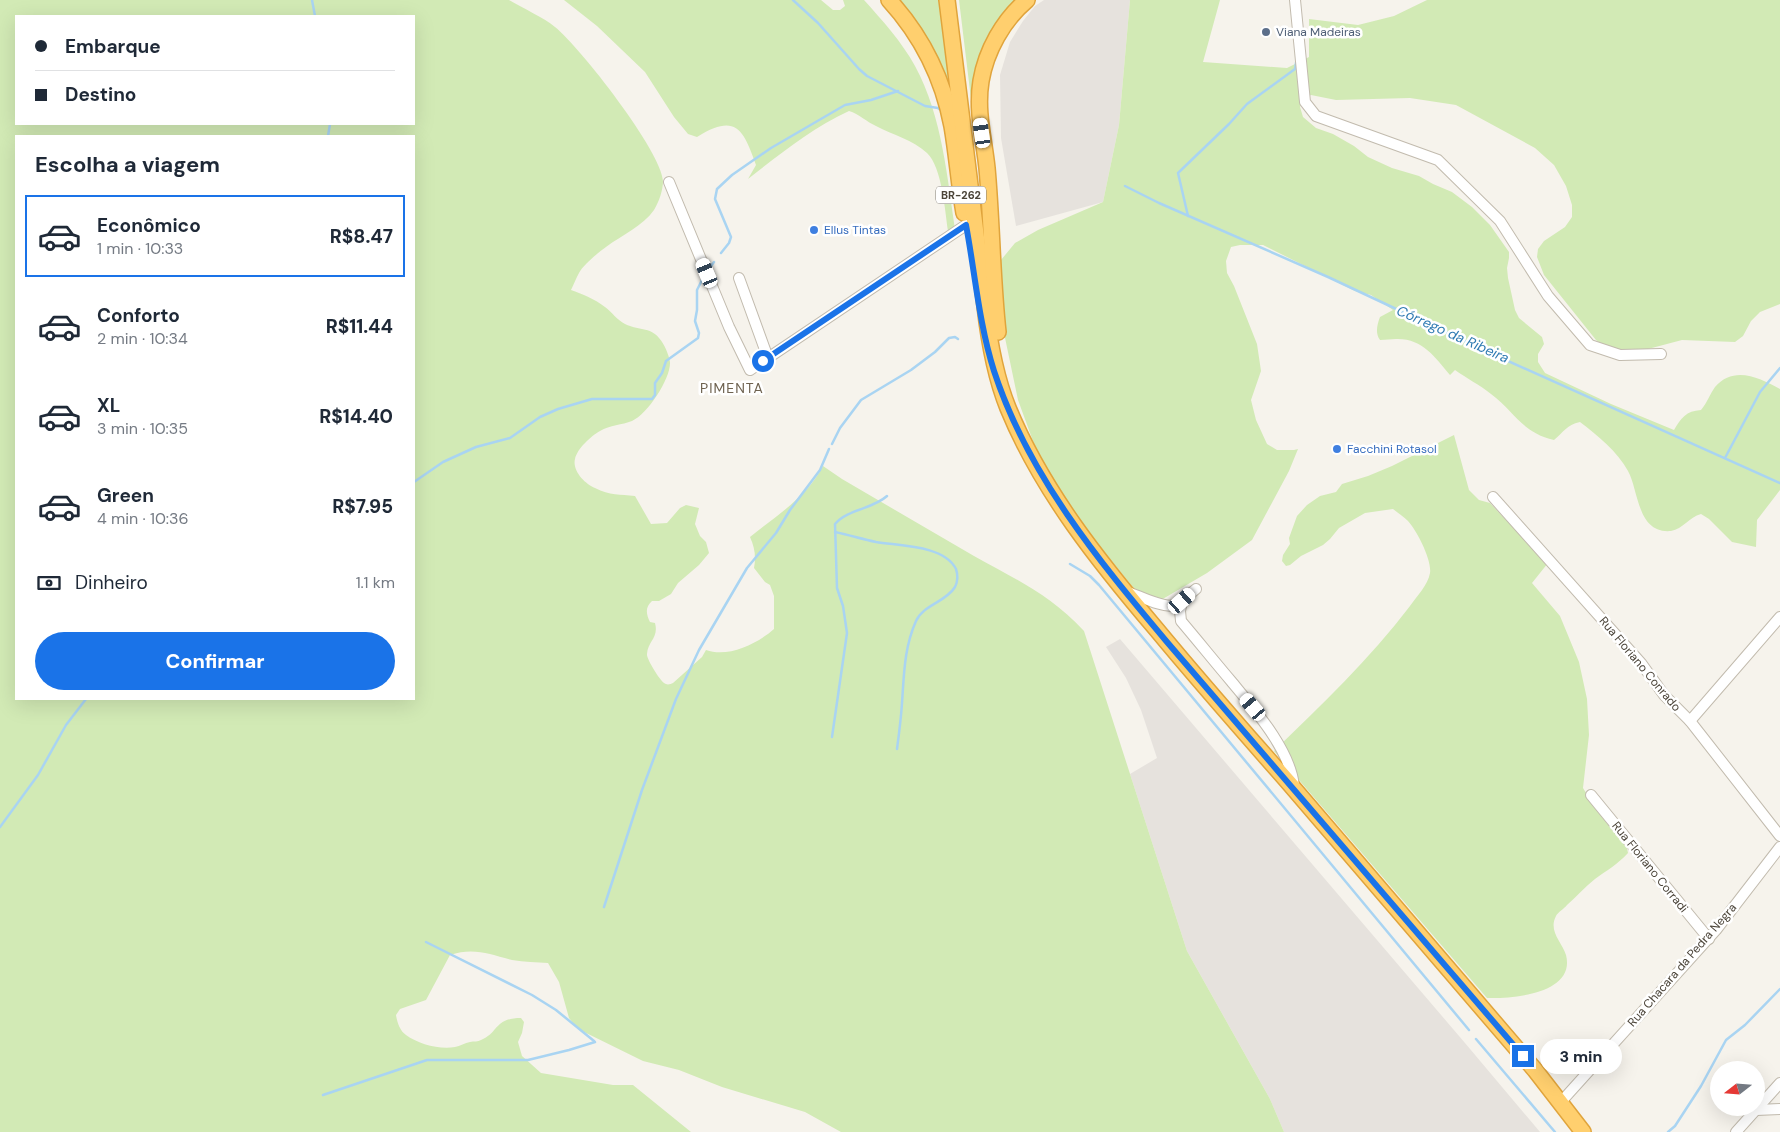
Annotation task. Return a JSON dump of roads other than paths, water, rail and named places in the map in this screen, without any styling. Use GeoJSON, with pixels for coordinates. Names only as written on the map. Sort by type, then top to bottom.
{"type":"FeatureCollection","features":[{"type":"Feature","properties":{"kind":"highway","name":"BR-262"},"geometry":{"type":"LineString","coordinates":[[889,0],[904,18],[923,47],[944,93],[952,127],[966,225],[986,339],[994,370],[1021,436],[1063,509],[1124,590],[1535,1070],[1583,1132]]}},
{"type":"Feature","properties":{"kind":"highway","name":"BR-262"},"geometry":{"type":"LineString","coordinates":[[947,0],[988,329],[997,373],[1006,402]]}},
{"type":"Feature","properties":{"kind":"highway","name":"BR-262"},"geometry":{"type":"LineString","coordinates":[[955,0],[992,305],[1002,366],[1021,436]]}},
{"type":"Feature","properties":{"kind":"highway","name":"BR-262"},"geometry":{"type":"LineString","coordinates":[[1002,366],[996,314],[987,173],[980,120],[979,95],[983,73],[993,45],[1010,18],[1027,0]]}},
{"type":"Feature","properties":{"kind":"street"},"geometry":{"type":"LineString","coordinates":[[1295,0],[1305,102],[1316,116],[1438,160],[1500,221],[1548,296],[1590,344],[1620,355],[1661,354]]}},
{"type":"Feature","properties":{"kind":"street"},"geometry":{"type":"LineString","coordinates":[[669,182],[729,327],[750,370],[966,225]]}},
{"type":"Feature","properties":{"kind":"street"},"geometry":{"type":"LineString","coordinates":[[739,278],[768,358]]}},
{"type":"Feature","properties":{"kind":"street","name":"Rua Floriano Conrado"},"geometry":{"type":"LineString","coordinates":[[1493,497],[1641,663],[1664,695],[1690,722],[1780,836]]}},
{"type":"Feature","properties":{"kind":"street"},"geometry":{"type":"LineString","coordinates":[[1124,590],[1169,606],[1182,601],[1196,589]]}},
{"type":"Feature","properties":{"kind":"street"},"geometry":{"type":"LineString","coordinates":[[1182,601],[1181,621],[1264,722],[1285,758],[1293,778],[1294,789]]}},
{"type":"Feature","properties":{"kind":"street"},"geometry":{"type":"LineString","coordinates":[[1690,722],[1780,617]]}},
{"type":"Feature","properties":{"kind":"street","name":"Rua Floriano Corradi"},"geometry":{"type":"LineString","coordinates":[[1591,795],[1709,939]]}},
{"type":"Feature","properties":{"kind":"street","name":"Rua Chacara da Pedra Negra"},"geometry":{"type":"LineString","coordinates":[[1560,1103],[1709,939],[1780,847]]}},
{"type":"Feature","properties":{"kind":"street"},"geometry":{"type":"LineString","coordinates":[[1765,1100],[1780,1083]]}},
{"type":"Feature","properties":{"kind":"street"},"geometry":{"type":"LineString","coordinates":[[1765,1110],[1780,1109]]}},
{"type":"Feature","properties":{"kind":"street"},"geometry":{"type":"LineString","coordinates":[[1736,1132],[1751,1116]]}},
{"type":"Feature","properties":{"kind":"waterway"},"geometry":{"type":"LineString","coordinates":[[312,0],[315,15]]}},
{"type":"Feature","properties":{"kind":"waterway","name":"Córrego da Ribeira"},"geometry":{"type":"LineString","coordinates":[[793,0],[818,23],[867,76],[925,106],[938,108],[943,112]]}},
{"type":"Feature","properties":{"kind":"waterway"},"geometry":{"type":"LineString","coordinates":[[1188,216],[1178,173],[1247,104],[1295,69],[1297,57]]}},
{"type":"Feature","properties":{"kind":"waterway"},"geometry":{"type":"LineString","coordinates":[[721,253],[731,237],[715,199],[717,189],[732,175],[771,148],[845,105],[871,100],[898,91]]}},
{"type":"Feature","properties":{"kind":"waterway"},"geometry":{"type":"LineString","coordinates":[[328,135],[330,125]]}},
{"type":"Feature","properties":{"kind":"waterway","name":"Córrego da Ribeira"},"geometry":{"type":"LineString","coordinates":[[1125,186],[1780,483]]}},
{"type":"Feature","properties":{"kind":"waterway"},"geometry":{"type":"LineString","coordinates":[[711,266],[714,262]]}},
{"type":"Feature","properties":{"kind":"waterway"},"geometry":{"type":"LineString","coordinates":[[415,481],[443,462],[476,447],[510,438],[540,417],[558,409],[592,399],[652,399],[655,395],[655,383],[662,373],[666,361],[698,338],[699,333],[695,321],[697,290],[704,276]]}},
{"type":"Feature","properties":{"kind":"waterway"},"geometry":{"type":"LineString","coordinates":[[832,444],[840,428],[861,400],[911,370],[935,352],[949,338],[955,337],[958,339]]}},
{"type":"Feature","properties":{"kind":"waterway"},"geometry":{"type":"LineString","coordinates":[[1725,458],[1760,392],[1780,368]]}},
{"type":"Feature","properties":{"kind":"waterway"},"geometry":{"type":"LineString","coordinates":[[604,907],[642,790],[676,699],[699,650],[747,568],[776,533],[790,510],[820,470],[829,449]]}},
{"type":"Feature","properties":{"kind":"waterway"},"geometry":{"type":"LineString","coordinates":[[832,737],[847,633],[843,606],[837,588],[835,524],[847,515],[875,504],[887,496]]}},
{"type":"Feature","properties":{"kind":"waterway"},"geometry":{"type":"LineString","coordinates":[[835,532],[876,542],[931,551],[942,555],[950,561],[957,571],[955,587],[919,616],[912,631],[905,662],[897,749]]}},
{"type":"Feature","properties":{"kind":"waterway"},"geometry":{"type":"LineString","coordinates":[[1070,564],[1090,576],[1099,585],[1469,1030]]}},
{"type":"Feature","properties":{"kind":"waterway"},"geometry":{"type":"LineString","coordinates":[[0,827],[38,775],[66,725],[85,700]]}},
{"type":"Feature","properties":{"kind":"waterway"},"geometry":{"type":"LineString","coordinates":[[426,942],[532,995],[556,1010],[594,1041]]}},
{"type":"Feature","properties":{"kind":"waterway"},"geometry":{"type":"LineString","coordinates":[[1668,1132],[1675,1126],[1701,1086],[1726,1040],[1745,1025],[1780,989]]}},
{"type":"Feature","properties":{"kind":"waterway"},"geometry":{"type":"LineString","coordinates":[[1476,1039],[1555,1132]]}},
{"type":"Feature","properties":{"kind":"waterway"},"geometry":{"type":"LineString","coordinates":[[323,1095],[427,1060],[528,1060],[595,1042]]}},
{"type":"Feature","properties":{"kind":"place","name":"Viana Madeiras"},"geometry":{"type":"Point","coordinates":[1266,32]}},
{"type":"Feature","properties":{"kind":"place","name":"Ellus Tintas"},"geometry":{"type":"Point","coordinates":[814,230]}},
{"type":"Feature","properties":{"kind":"place","name":"Facchini Rotasol"},"geometry":{"type":"Point","coordinates":[1337,449]}},
{"type":"Feature","properties":{"kind":"district","name":"PIMENTA"},"geometry":{"type":"Point","coordinates":[732,388]}}]}
